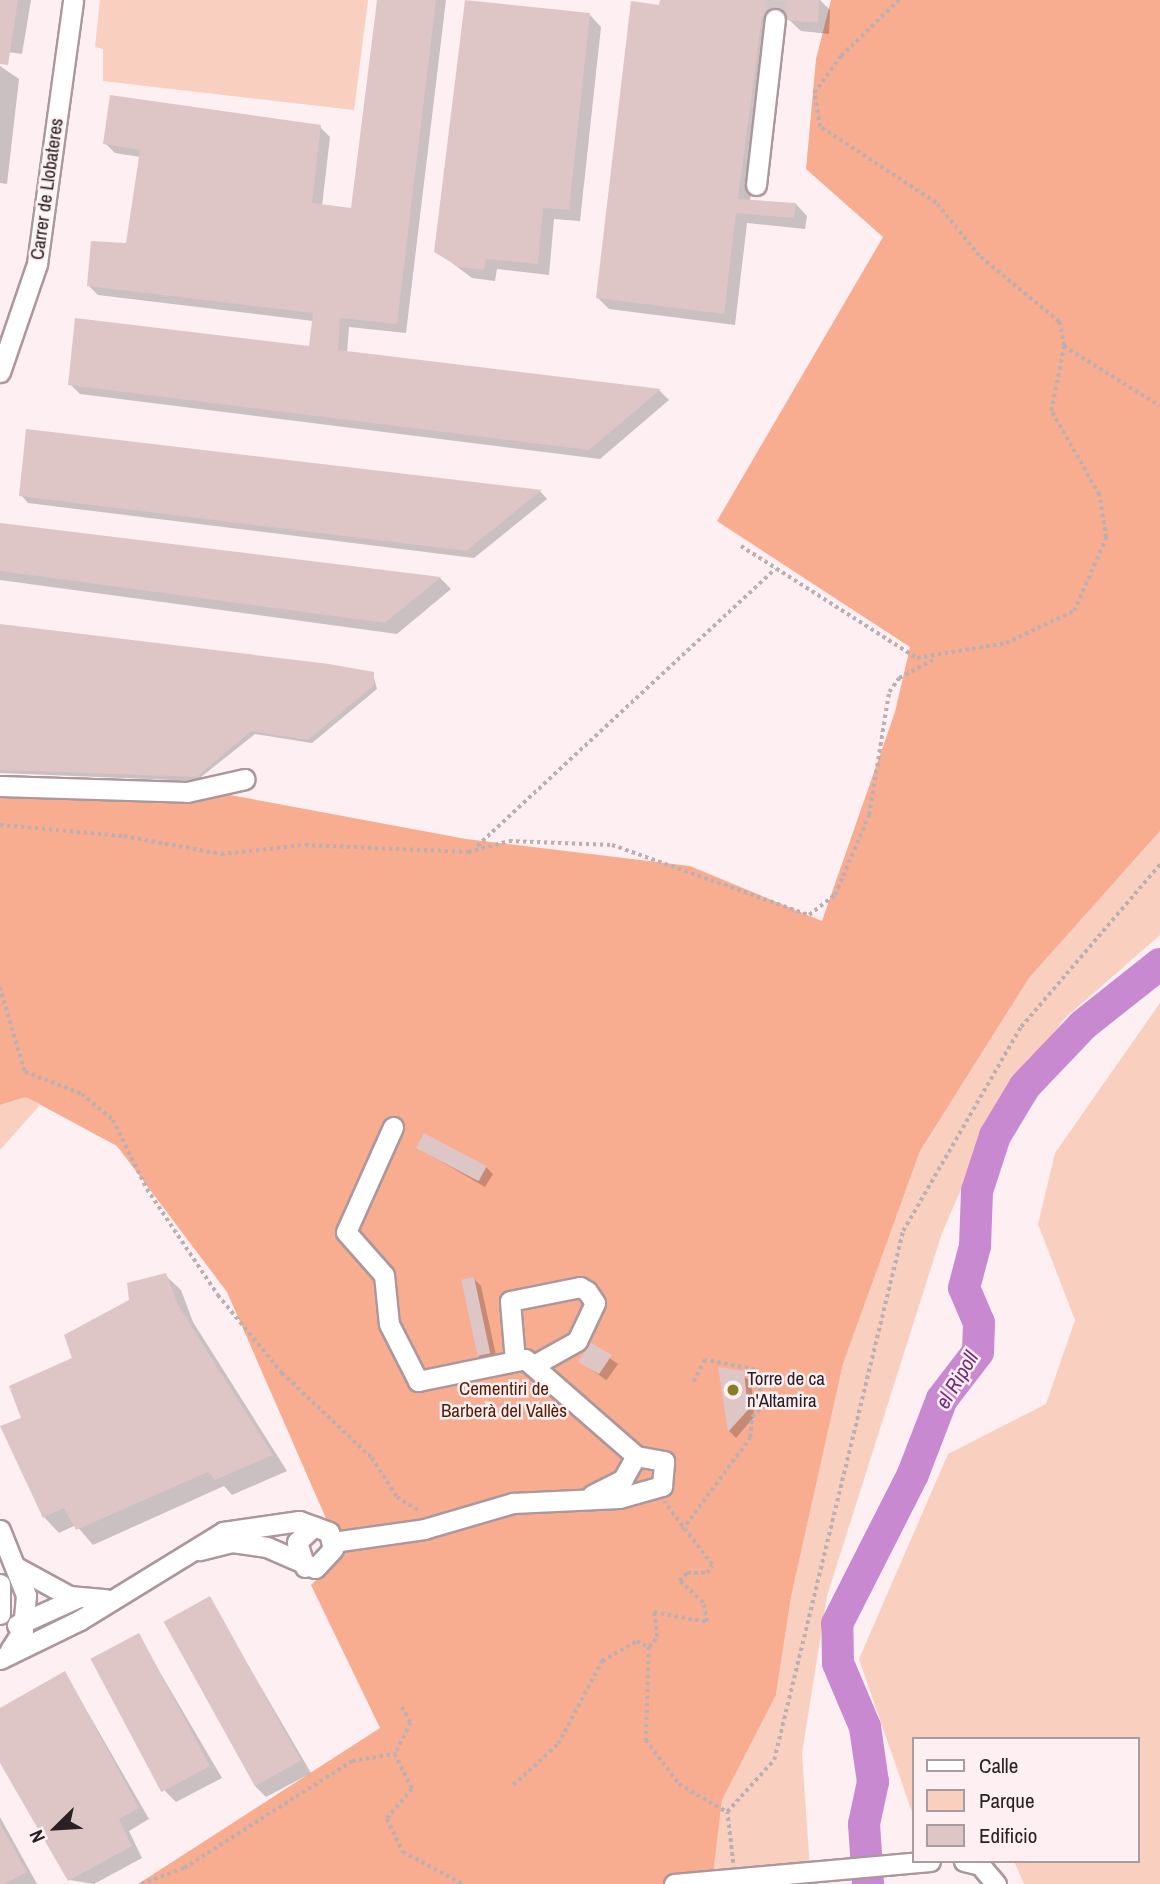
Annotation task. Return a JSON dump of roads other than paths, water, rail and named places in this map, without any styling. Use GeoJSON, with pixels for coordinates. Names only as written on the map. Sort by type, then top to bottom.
{"type":"FeatureCollection","features":[{"type":"Feature","properties":{"kind":"street","name":"Carrer de Llobateres"},"geometry":{"type":"LineString","coordinates":[[0,372],[37,264],[73,0]]}},
{"type":"Feature","properties":{"kind":"street"},"geometry":{"type":"LineString","coordinates":[[756,185],[775,19]]}},
{"type":"Feature","properties":{"kind":"street"},"geometry":{"type":"LineString","coordinates":[[0,786],[187,792],[245,779]]}},
{"type":"Feature","properties":{"kind":"street"},"geometry":{"type":"LineString","coordinates":[[333,1542],[442,1524],[513,1503],[655,1490],[667,1479],[664,1461],[636,1456],[524,1363],[510,1301],[580,1287],[587,1291],[594,1303],[578,1341],[524,1363],[418,1381],[389,1324],[384,1275],[346,1232],[393,1127]]}},
{"type":"Feature","properties":{"kind":"street"},"geometry":{"type":"LineString","coordinates":[[584,1497],[623,1479],[636,1456]]}},
{"type":"Feature","properties":{"kind":"street"},"geometry":{"type":"LineString","coordinates":[[26,1628],[80,1620],[106,1599],[199,1550],[247,1525],[314,1526],[329,1532],[333,1542],[326,1564],[304,1567],[267,1547],[232,1542],[199,1550]]}},
{"type":"Feature","properties":{"kind":"street"},"geometry":{"type":"LineString","coordinates":[[304,1567],[297,1542],[314,1526]]}},
{"type":"Feature","properties":{"kind":"street"},"geometry":{"type":"LineString","coordinates":[[0,1530],[18,1568],[79,1597],[106,1599]]}},
{"type":"Feature","properties":{"kind":"street"},"geometry":{"type":"LineString","coordinates":[[0,1551],[9,1598],[26,1628]]}},
{"type":"Feature","properties":{"kind":"street"},"geometry":{"type":"LineString","coordinates":[[9,1598],[18,1568]]}},
{"type":"Feature","properties":{"kind":"street"},"geometry":{"type":"LineString","coordinates":[[2,1652],[26,1628],[79,1597]]}},
{"type":"Feature","properties":{"kind":"street"},"geometry":{"type":"LineString","coordinates":[[674,1884],[912,1863]]}},
{"type":"Feature","properties":{"kind":"street"},"geometry":{"type":"LineString","coordinates":[[972,1863],[980,1865],[996,1884]]}},
{"type":"Feature","properties":{"kind":"waterway","name":"el Ripoll"},"geometry":{"type":"LineString","coordinates":[[868,1884],[864,1824],[873,1782],[865,1727],[838,1663],[837,1624],[913,1474],[942,1399],[978,1352],[979,1323],[964,1288],[975,1246],[977,1191],[995,1136],[1025,1086],[1083,1025],[1160,964]]}},
{"type":"Feature","properties":{"kind":"tunnel"},"geometry":{"type":"LineString","coordinates":[[775,19],[776,0]]}},
{"type":"Feature","properties":{"kind":"place","name":"Torre de ca n'Altamira"},"geometry":{"type":"Point","coordinates":[733,1390]}},
{"type":"Feature","properties":{"kind":"park label","name":"Cementiri de Barberà del Vallès"},"geometry":{"type":"Point","coordinates":[504,1400]}}]}
